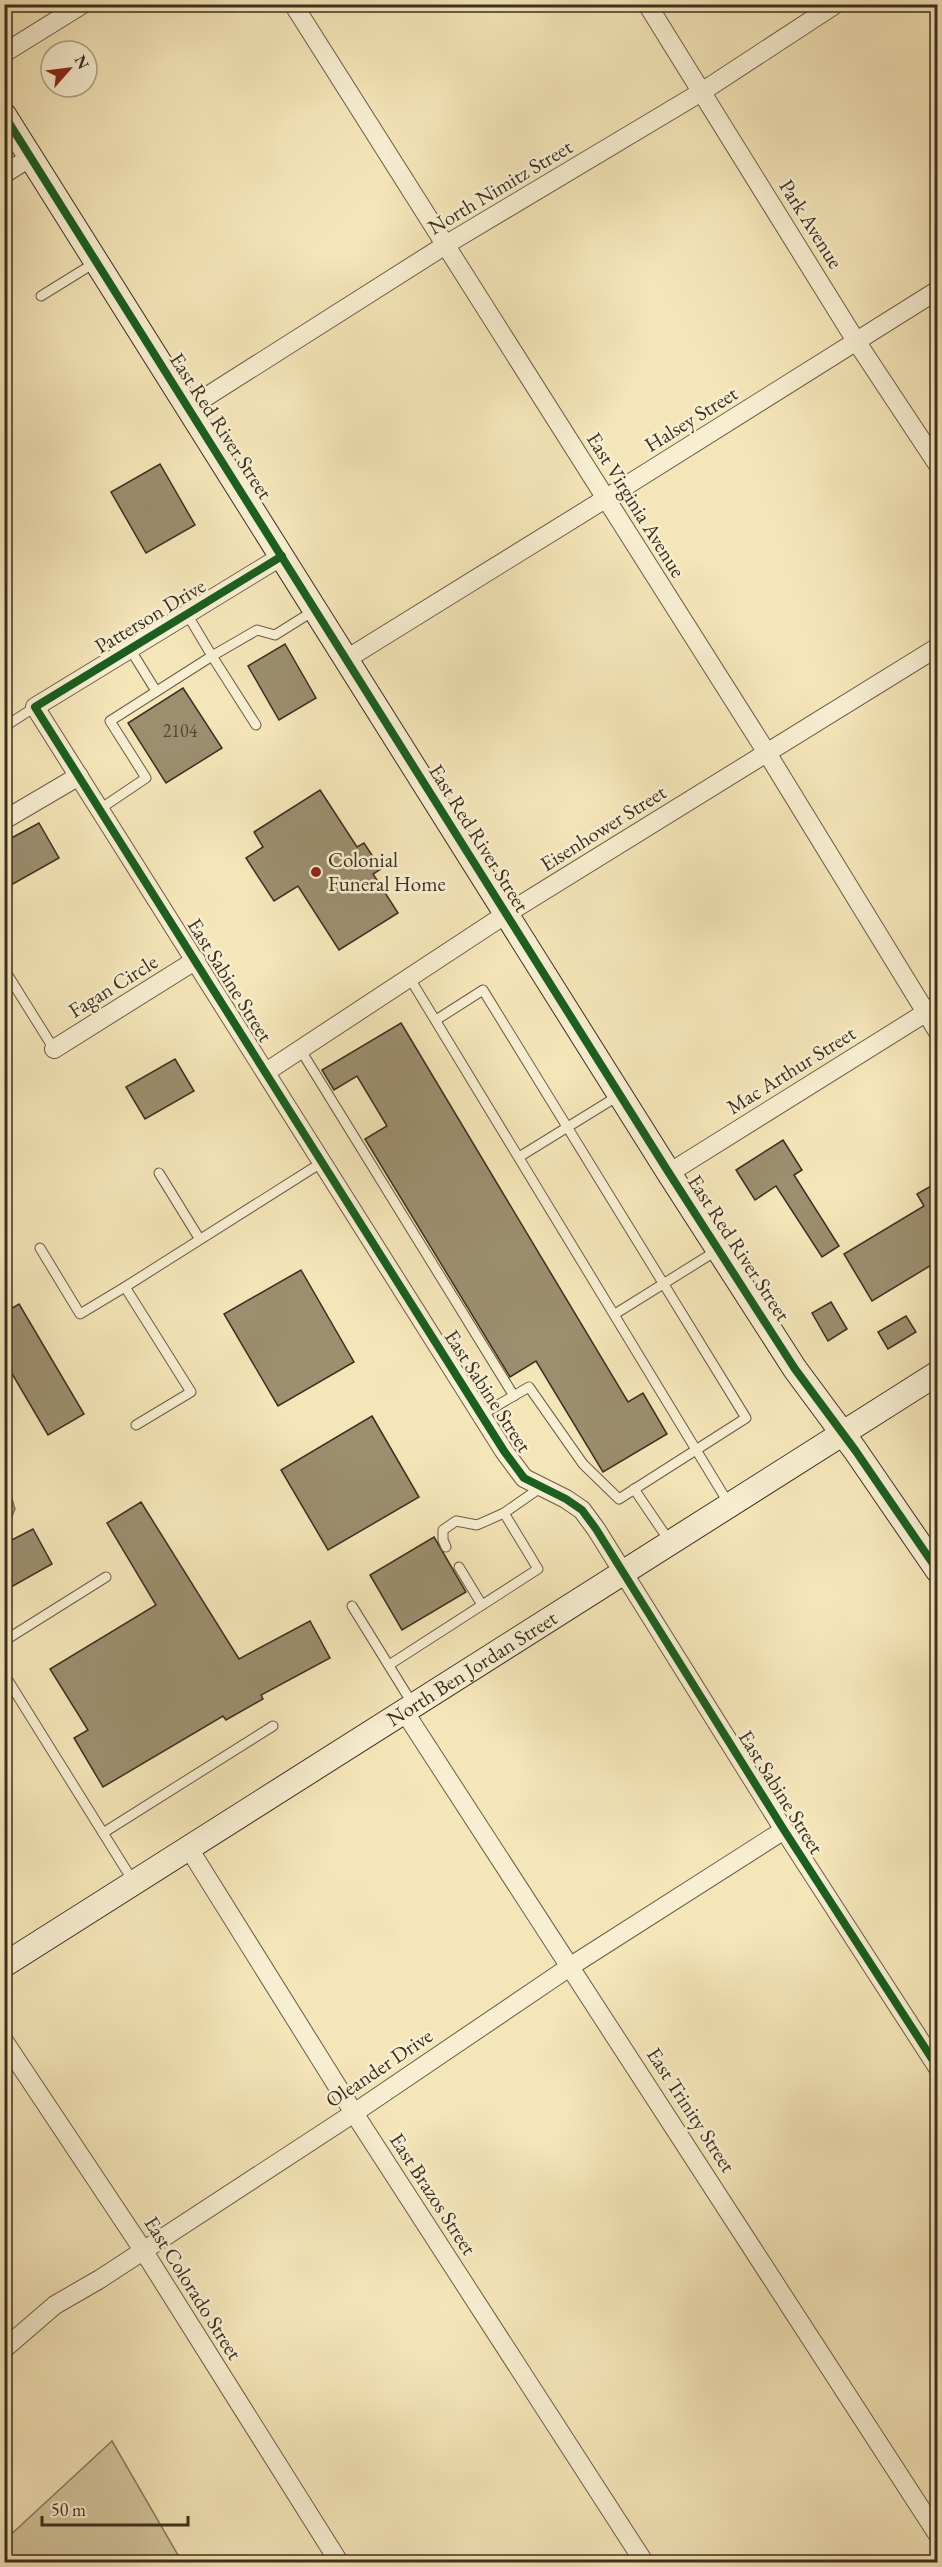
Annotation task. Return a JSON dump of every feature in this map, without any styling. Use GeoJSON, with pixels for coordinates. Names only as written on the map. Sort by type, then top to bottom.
{"type":"FeatureCollection","features":[{"type":"Feature","properties":{"kind":"street"},"geometry":{"type":"LineString","coordinates":[[4,53],[83,4]]}},
{"type":"Feature","properties":{"kind":"street","name":"East Virginia Avenue"},"geometry":{"type":"LineString","coordinates":[[293,4],[447,244],[605,499],[931,1009],[938,1032]]}},
{"type":"Feature","properties":{"kind":"street","name":"Park Avenue"},"geometry":{"type":"LineString","coordinates":[[647,4],[856,341],[938,465]]}},
{"type":"Feature","properties":{"kind":"street","name":"North Nimitz Street"},"geometry":{"type":"LineString","coordinates":[[187,410],[447,244],[703,91],[836,4]]}},
{"type":"Feature","properties":{"kind":"street","name":"East Red River Street"},"geometry":{"type":"LineString","coordinates":[[4,115],[187,410],[282,556],[345,660],[669,1173],[795,1369],[843,1433],[938,1570]]}},
{"type":"Feature","properties":{"kind":"street"},"geometry":{"type":"LineString","coordinates":[[4,174],[31,157]]}},
{"type":"Feature","properties":{"kind":"street","name":"Halsey Street"},"geometry":{"type":"LineString","coordinates":[[345,660],[938,290]]}},
{"type":"Feature","properties":{"kind":"street","name":"Patterson Drive"},"geometry":{"type":"LineString","coordinates":[[35,707],[282,556]]}},
{"type":"Feature","properties":{"kind":"street","name":"Eisenhower Street"},"geometry":{"type":"LineString","coordinates":[[266,1072],[506,914],[938,647]]}},
{"type":"Feature","properties":{"kind":"street","name":"East Sabine Street"},"geometry":{"type":"LineString","coordinates":[[35,707],[481,1415],[524,1478],[566,1499],[582,1510],[596,1528],[784,1830],[938,2068]]}},
{"type":"Feature","properties":{"kind":"street"},"geometry":{"type":"LineString","coordinates":[[4,820],[79,776]]}},
{"type":"Feature","properties":{"kind":"street","name":"Fagan Circle"},"geometry":{"type":"LineString","coordinates":[[54,1049],[196,960]]}},
{"type":"Feature","properties":{"kind":"street","name":"Mac Arthur Street"},"geometry":{"type":"LineString","coordinates":[[669,1173],[931,1009]]}},
{"type":"Feature","properties":{"kind":"street","name":"North Ben Jordan Street"},"geometry":{"type":"LineString","coordinates":[[4,1965],[938,1373]]}},
{"type":"Feature","properties":{"kind":"street","name":"East Trinity Street"},"geometry":{"type":"LineString","coordinates":[[409,1708],[571,1966],[938,2535]]}},
{"type":"Feature","properties":{"kind":"street","name":"Oleander Drive"},"geometry":{"type":"LineString","coordinates":[[4,2349],[55,2305],[354,2113],[571,1966],[784,1830]]}},
{"type":"Feature","properties":{"kind":"street","name":"East Brazos Street"},"geometry":{"type":"LineString","coordinates":[[188,1847],[354,2113],[644,2562]]}},
{"type":"Feature","properties":{"kind":"street","name":"East Colorado Street"},"geometry":{"type":"LineString","coordinates":[[4,2041],[143,2250],[339,2562]]}},
{"type":"Feature","properties":{"kind":"lane"},"geometry":{"type":"LineString","coordinates":[[41,296],[96,262]]}},
{"type":"Feature","properties":{"kind":"lane"},"geometry":{"type":"LineString","coordinates":[[100,809],[146,778],[110,721],[257,630],[275,635],[315,610]]}},
{"type":"Feature","properties":{"kind":"lane"},"geometry":{"type":"LineString","coordinates":[[187,614],[256,725]]}},
{"type":"Feature","properties":{"kind":"lane"},"geometry":{"type":"LineString","coordinates":[[130,649],[156,691]]}},
{"type":"Feature","properties":{"kind":"lane"},"geometry":{"type":"LineString","coordinates":[[4,727],[35,707]]}},
{"type":"Feature","properties":{"kind":"lane"},"geometry":{"type":"LineString","coordinates":[[4,969],[54,1049]]}},
{"type":"Feature","properties":{"kind":"lane"},"geometry":{"type":"LineString","coordinates":[[409,977],[730,1505]]}},
{"type":"Feature","properties":{"kind":"lane"},"geometry":{"type":"LineString","coordinates":[[436,1020],[483,990],[746,1418],[619,1499],[583,1464],[529,1387],[481,1415]]}},
{"type":"Feature","properties":{"kind":"lane"},"geometry":{"type":"LineString","coordinates":[[300,1049],[514,1396]]}},
{"type":"Feature","properties":{"kind":"lane"},"geometry":{"type":"LineString","coordinates":[[519,1157],[620,1095]]}},
{"type":"Feature","properties":{"kind":"lane"},"geometry":{"type":"LineString","coordinates":[[40,1248],[80,1314],[321,1163]]}},
{"type":"Feature","properties":{"kind":"lane"},"geometry":{"type":"LineString","coordinates":[[159,1173],[200,1239]]}},
{"type":"Feature","properties":{"kind":"lane"},"geometry":{"type":"LineString","coordinates":[[615,1314],[718,1249]]}},
{"type":"Feature","properties":{"kind":"lane"},"geometry":{"type":"LineString","coordinates":[[125,1287],[191,1392],[136,1425]]}},
{"type":"Feature","properties":{"kind":"lane"},"geometry":{"type":"LineString","coordinates":[[446,1547],[443,1530],[456,1521],[477,1525],[504,1513],[540,1488]]}},
{"type":"Feature","properties":{"kind":"lane"},"geometry":{"type":"LineString","coordinates":[[634,1489],[670,1543]]}},
{"type":"Feature","properties":{"kind":"lane"},"geometry":{"type":"LineString","coordinates":[[389,1665],[538,1569],[504,1513]]}},
{"type":"Feature","properties":{"kind":"lane"},"geometry":{"type":"LineString","coordinates":[[459,1567],[482,1605]]}},
{"type":"Feature","properties":{"kind":"lane"},"geometry":{"type":"LineString","coordinates":[[4,1641],[106,1577]]}},
{"type":"Feature","properties":{"kind":"lane"},"geometry":{"type":"LineString","coordinates":[[352,1606],[389,1665],[409,1708]]}},
{"type":"Feature","properties":{"kind":"lane"},"geometry":{"type":"LineString","coordinates":[[4,1674],[134,1882]]}},
{"type":"Feature","properties":{"kind":"lane"},"geometry":{"type":"LineString","coordinates":[[103,1833],[273,1726]]}},
{"type":"Feature","properties":{"kind":"shaded area"},"geometry":{"type":"Polygon","coordinates":[[[5,1488],[15,1509],[10,1521],[5,1523],[5,1488]]]}},
{"type":"Feature","properties":{"kind":"shaded area"},"geometry":{"type":"Polygon","coordinates":[[[112,2441],[182,2562],[5,2562],[5,2540],[112,2441]]]}},
{"type":"Feature","properties":{"kind":"building"},"geometry":{"type":"Polygon","coordinates":[[[160,464],[195,525],[146,553],[111,492],[160,464]]]}},
{"type":"Feature","properties":{"kind":"building"},"geometry":{"type":"Polygon","coordinates":[[[285,644],[316,698],[279,720],[248,666],[285,644]]]}},
{"type":"Feature","properties":{"kind":"building"},"geometry":{"type":"Polygon","coordinates":[[[183,688],[222,748],[166,783],[128,723],[183,688]]]}},
{"type":"Feature","properties":{"kind":"building","name":"Colonial Funeral Home"},"geometry":{"type":"Polygon","coordinates":[[[320,790],[357,847],[364,843],[381,869],[373,874],[398,913],[339,950],[298,886],[274,901],[246,858],[263,847],[254,832],[320,790]]]}},
{"type":"Feature","properties":{"kind":"building"},"geometry":{"type":"Polygon","coordinates":[[[39,823],[59,858],[4,889],[4,842],[39,823]]]}},
{"type":"Feature","properties":{"kind":"building"},"geometry":{"type":"Polygon","coordinates":[[[401,1023],[628,1402],[643,1393],[667,1434],[603,1472],[536,1361],[510,1377],[365,1139],[387,1126],[357,1076],[334,1090],[322,1070],[401,1023]]]}},
{"type":"Feature","properties":{"kind":"building"},"geometry":{"type":"Polygon","coordinates":[[[175,1059],[194,1091],[145,1119],[126,1087],[175,1059]]]}},
{"type":"Feature","properties":{"kind":"building"},"geometry":{"type":"Polygon","coordinates":[[[783,1140],[802,1170],[794,1175],[839,1246],[822,1257],[776,1186],[755,1200],[736,1170],[783,1140]]]}},
{"type":"Feature","properties":{"kind":"building"},"geometry":{"type":"Polygon","coordinates":[[[938,1182],[938,1261],[872,1301],[844,1254],[924,1206],[917,1194],[938,1182]]]}},
{"type":"Feature","properties":{"kind":"building"},"geometry":{"type":"Polygon","coordinates":[[[301,1270],[354,1362],[278,1406],[224,1314],[301,1270]]]}},
{"type":"Feature","properties":{"kind":"building"},"geometry":{"type":"Polygon","coordinates":[[[831,1302],[847,1329],[828,1341],[812,1313],[831,1302]]]}},
{"type":"Feature","properties":{"kind":"building"},"geometry":{"type":"Polygon","coordinates":[[[19,1304],[84,1414],[48,1435],[4,1360],[4,1313],[19,1304]]]}},
{"type":"Feature","properties":{"kind":"building"},"geometry":{"type":"Polygon","coordinates":[[[906,1316],[916,1332],[888,1349],[878,1332],[906,1316]]]}},
{"type":"Feature","properties":{"kind":"building"},"geometry":{"type":"Polygon","coordinates":[[[372,1416],[419,1497],[328,1550],[281,1470],[372,1416]]]}},
{"type":"Feature","properties":{"kind":"building"},"geometry":{"type":"Polygon","coordinates":[[[141,1502],[239,1659],[310,1621],[330,1658],[261,1695],[263,1699],[226,1720],[223,1716],[103,1787],[74,1738],[88,1730],[50,1669],[156,1605],[107,1523],[141,1502]]]}},
{"type":"Feature","properties":{"kind":"building"},"geometry":{"type":"Polygon","coordinates":[[[33,1529],[52,1564],[4,1591],[4,1544],[33,1529]]]}},
{"type":"Feature","properties":{"kind":"building"},"geometry":{"type":"Polygon","coordinates":[[[434,1537],[466,1592],[402,1630],[370,1575],[434,1537]]]}},
{"type":"Feature","properties":{"kind":"cycle path"},"geometry":{"type":"LineString","coordinates":[[4,115],[669,1173],[795,1369],[855,1450],[938,1571]]}},
{"type":"Feature","properties":{"kind":"cycle path"},"geometry":{"type":"LineString","coordinates":[[282,556],[35,707],[504,1451],[524,1478],[566,1499],[582,1510],[596,1529],[784,1830],[938,2068]]}},
{"type":"Feature","properties":{"kind":"place","name":"Colonial Funeral Home"},"geometry":{"type":"Point","coordinates":[316,872]}}]}
